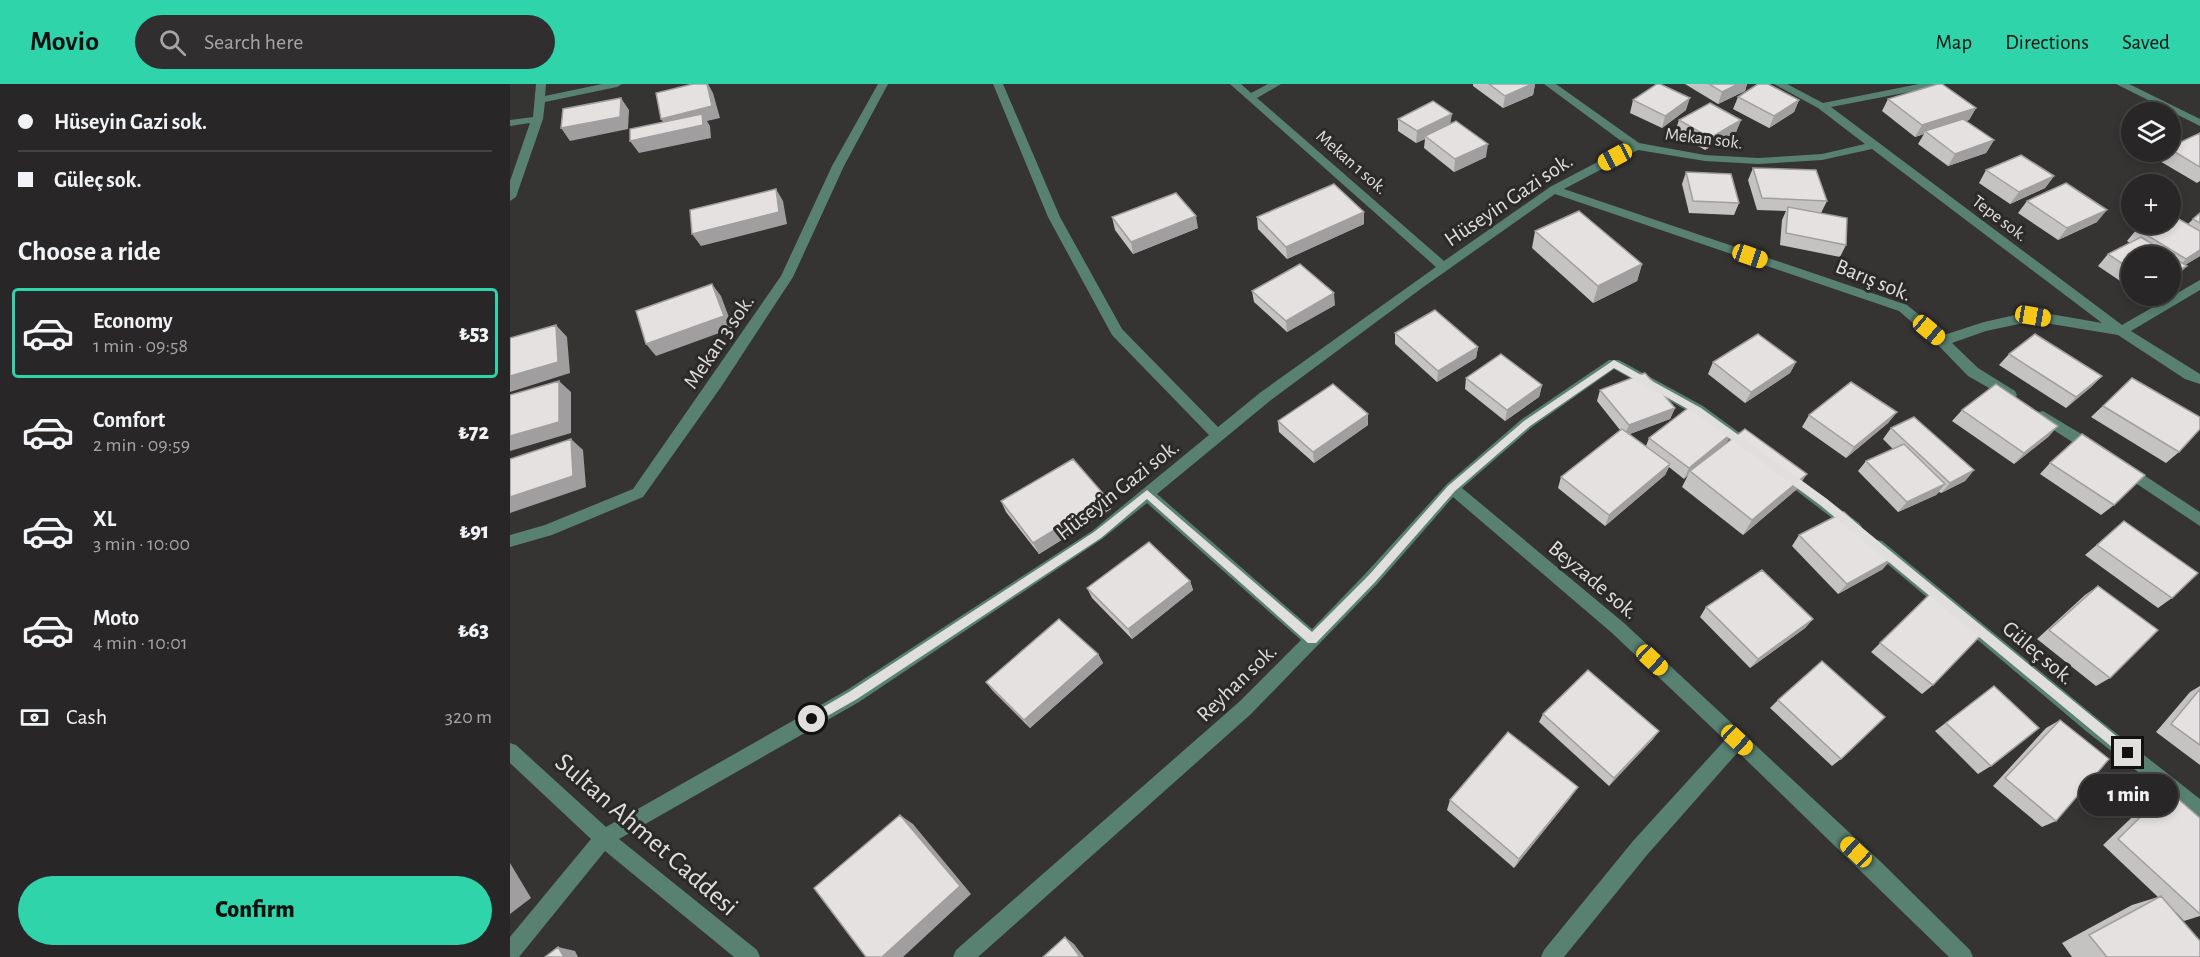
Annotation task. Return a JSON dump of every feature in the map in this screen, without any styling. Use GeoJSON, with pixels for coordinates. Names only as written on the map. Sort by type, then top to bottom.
{"type":"FeatureCollection","features":[{"type":"Feature","properties":{"kind":"street"},"geometry":{"type":"LineString","coordinates":[[510,197],[538,119],[541,84]]}},
{"type":"Feature","properties":{"kind":"street"},"geometry":{"type":"LineString","coordinates":[[541,100],[617,84]]}},
{"type":"Feature","properties":{"kind":"street","name":"Mekan 3 sok."},"geometry":{"type":"LineString","coordinates":[[510,541],[547,531],[638,493],[787,278],[838,166],[883,84]]}},
{"type":"Feature","properties":{"kind":"street"},"geometry":{"type":"LineString","coordinates":[[998,84],[1054,217],[1117,332],[1218,436]]}},
{"type":"Feature","properties":{"kind":"street","name":"Mekan 1 sok."},"geometry":{"type":"LineString","coordinates":[[1235,84],[1444,267]]}},
{"type":"Feature","properties":{"kind":"street"},"geometry":{"type":"LineString","coordinates":[[1251,97],[1275,84]]}},
{"type":"Feature","properties":{"kind":"street","name":"Mekan sok."},"geometry":{"type":"LineString","coordinates":[[1549,84],[1636,146],[1705,158],[1758,161],[1822,157],[1873,145]]}},
{"type":"Feature","properties":{"kind":"street","name":"Tepe sok."},"geometry":{"type":"LineString","coordinates":[[1779,84],[1822,106],[2121,331],[2200,379]]}},
{"type":"Feature","properties":{"kind":"street"},"geometry":{"type":"LineString","coordinates":[[1822,106],[1935,84]]}},
{"type":"Feature","properties":{"kind":"street"},"geometry":{"type":"LineString","coordinates":[[2121,84],[2200,123]]}},
{"type":"Feature","properties":{"kind":"street"},"geometry":{"type":"LineString","coordinates":[[510,123],[538,119]]}},
{"type":"Feature","properties":{"kind":"street","name":"Hüseyin Gazi sok."},"geometry":{"type":"LineString","coordinates":[[604,838],[853,696],[1097,535],[1266,396],[1444,267],[1554,190],[1636,146]]}},
{"type":"Feature","properties":{"kind":"street","name":"Barış sok."},"geometry":{"type":"LineString","coordinates":[[1554,190],[1903,308],[1942,341],[1973,372],[2107,456],[2200,520]]}},
{"type":"Feature","properties":{"kind":"street"},"geometry":{"type":"LineString","coordinates":[[1942,341],[1984,327],[2033,316],[2121,331],[2200,284]]}},
{"type":"Feature","properties":{"kind":"street","name":"Güleç sok."},"geometry":{"type":"LineString","coordinates":[[1614,363],[1698,410],[1823,502],[2092,725],[2200,810]]}},
{"type":"Feature","properties":{"kind":"street","name":"Reyhan sok."},"geometry":{"type":"LineString","coordinates":[[963,957],[1245,708],[1372,578],[1452,488],[1527,423],[1614,363]]}},
{"type":"Feature","properties":{"kind":"street","name":"Beyzade sok."},"geometry":{"type":"LineString","coordinates":[[1452,488],[1618,628],[1873,868],[1963,957]]}},
{"type":"Feature","properties":{"kind":"street"},"geometry":{"type":"LineString","coordinates":[[1147,494],[1312,639]]}},
{"type":"Feature","properties":{"kind":"street"},"geometry":{"type":"LineString","coordinates":[[1551,957],[1640,848],[1737,740]]}},
{"type":"Feature","properties":{"kind":"street","name":"Sultan Ahmet Caddesi"},"geometry":{"type":"LineString","coordinates":[[510,751],[604,838],[748,956]]}},
{"type":"Feature","properties":{"kind":"street"},"geometry":{"type":"LineString","coordinates":[[510,952],[604,838]]}},
{"type":"Feature","properties":{"kind":"building"},"geometry":{"type":"Polygon","coordinates":[[[693,84],[707,84],[712,106],[661,119],[656,93],[693,84]]]}},
{"type":"Feature","properties":{"kind":"building"},"geometry":{"type":"Polygon","coordinates":[[[1489,84],[1532,84],[1505,96],[1489,84]]]}},
{"type":"Feature","properties":{"kind":"building"},"geometry":{"type":"Polygon","coordinates":[[[1657,84],[1690,98],[1665,116],[1633,100],[1657,84]]]}},
{"type":"Feature","properties":{"kind":"building"},"geometry":{"type":"Polygon","coordinates":[[[1709,84],[1738,84],[1722,92],[1709,84]]]}},
{"type":"Feature","properties":{"kind":"building"},"geometry":{"type":"Polygon","coordinates":[[[1758,84],[1768,84],[1799,100],[1774,116],[1738,97],[1758,84]]]}},
{"type":"Feature","properties":{"kind":"building"},"geometry":{"type":"Polygon","coordinates":[[[1942,84],[1976,108],[1922,125],[1888,99],[1942,84]]]}},
{"type":"Feature","properties":{"kind":"building"},"geometry":{"type":"Polygon","coordinates":[[[621,98],[620,117],[561,128],[563,109],[621,98]]]}},
{"type":"Feature","properties":{"kind":"building"},"geometry":{"type":"Polygon","coordinates":[[[1433,101],[1452,114],[1417,131],[1398,119],[1433,101]]]}},
{"type":"Feature","properties":{"kind":"building"},"geometry":{"type":"Polygon","coordinates":[[[1710,103],[1741,120],[1710,138],[1679,120],[1710,103]]]}},
{"type":"Feature","properties":{"kind":"building"},"geometry":{"type":"Polygon","coordinates":[[[702,114],[703,125],[630,141],[630,129],[702,114]]]}},
{"type":"Feature","properties":{"kind":"building"},"geometry":{"type":"Polygon","coordinates":[[[1963,119],[1994,140],[1955,154],[1925,131],[1963,119]]]}},
{"type":"Feature","properties":{"kind":"building"},"geometry":{"type":"Polygon","coordinates":[[[1456,121],[1488,144],[1455,159],[1425,136],[1456,121]]]}},
{"type":"Feature","properties":{"kind":"building"},"geometry":{"type":"Polygon","coordinates":[[[2200,133],[2200,167],[2181,156],[2181,142],[2200,133]]]}},
{"type":"Feature","properties":{"kind":"building"},"geometry":{"type":"Polygon","coordinates":[[[2021,155],[2054,176],[2019,192],[1986,170],[2021,155]]]}},
{"type":"Feature","properties":{"kind":"building"},"geometry":{"type":"Polygon","coordinates":[[[1753,168],[1816,170],[1827,201],[1762,198],[1753,168]]]}},
{"type":"Feature","properties":{"kind":"building"},"geometry":{"type":"Polygon","coordinates":[[[1686,172],[1731,174],[1739,203],[1693,201],[1686,172]]]}},
{"type":"Feature","properties":{"kind":"building"},"geometry":{"type":"Polygon","coordinates":[[[2066,183],[2107,210],[2067,228],[2027,201],[2066,183]]]}},
{"type":"Feature","properties":{"kind":"building"},"geometry":{"type":"Polygon","coordinates":[[[1334,184],[1364,212],[1286,247],[1257,217],[1334,184]]]}},
{"type":"Feature","properties":{"kind":"building"},"geometry":{"type":"Polygon","coordinates":[[[776,189],[779,212],[692,234],[690,210],[776,189]]]}},
{"type":"Feature","properties":{"kind":"building"},"geometry":{"type":"Polygon","coordinates":[[[1176,193],[1196,216],[1131,242],[1112,217],[1176,193]]]}},
{"type":"Feature","properties":{"kind":"building"},"geometry":{"type":"Polygon","coordinates":[[[1788,207],[1847,218],[1846,245],[1786,233],[1788,207]]]}},
{"type":"Feature","properties":{"kind":"building"},"geometry":{"type":"Polygon","coordinates":[[[1579,211],[1642,264],[1598,286],[1535,231],[1579,211]]]}},
{"type":"Feature","properties":{"kind":"building"},"geometry":{"type":"Polygon","coordinates":[[[2200,213],[2200,223],[2193,219],[2200,213]]]}},
{"type":"Feature","properties":{"kind":"building"},"geometry":{"type":"Polygon","coordinates":[[[2181,220],[2200,231],[2200,250],[2186,259],[2181,256],[2181,246],[2165,246],[2145,234],[2181,234],[2181,220]]]}},
{"type":"Feature","properties":{"kind":"building"},"geometry":{"type":"Polygon","coordinates":[[[2141,237],[2155,246],[2124,246],[2141,237]]]}},
{"type":"Feature","properties":{"kind":"building"},"geometry":{"type":"Polygon","coordinates":[[[2121,247],[2121,263],[2108,254],[2121,247]]]}},
{"type":"Feature","properties":{"kind":"building"},"geometry":{"type":"Polygon","coordinates":[[[1300,264],[1334,293],[1286,321],[1252,291],[1300,264]]]}},
{"type":"Feature","properties":{"kind":"building"},"geometry":{"type":"Polygon","coordinates":[[[712,284],[724,316],[646,344],[636,311],[712,284]]]}},
{"type":"Feature","properties":{"kind":"building"},"geometry":{"type":"Polygon","coordinates":[[[1435,310],[1478,347],[1438,371],[1395,333],[1435,310]]]}},
{"type":"Feature","properties":{"kind":"building"},"geometry":{"type":"Polygon","coordinates":[[[556,325],[558,362],[510,376],[510,338],[556,325]]]}},
{"type":"Feature","properties":{"kind":"building"},"geometry":{"type":"Polygon","coordinates":[[[1758,334],[1796,362],[1751,392],[1713,362],[1758,334]]]}},
{"type":"Feature","properties":{"kind":"building"},"geometry":{"type":"Polygon","coordinates":[[[2035,334],[2102,376],[2076,397],[2009,354],[2035,334]]]}},
{"type":"Feature","properties":{"kind":"building"},"geometry":{"type":"Polygon","coordinates":[[[1501,354],[1542,385],[1507,410],[1466,378],[1501,354]]]}},
{"type":"Feature","properties":{"kind":"building"},"geometry":{"type":"Polygon","coordinates":[[[1645,373],[1675,408],[1629,425],[1600,390],[1645,373]]]}},
{"type":"Feature","properties":{"kind":"building"},"geometry":{"type":"Polygon","coordinates":[[[2132,378],[2200,417],[2200,429],[2179,452],[2103,406],[2132,378]]]}},
{"type":"Feature","properties":{"kind":"building"},"geometry":{"type":"Polygon","coordinates":[[[559,381],[559,422],[510,436],[510,395],[559,381]]]}},
{"type":"Feature","properties":{"kind":"building"},"geometry":{"type":"Polygon","coordinates":[[[1851,382],[1897,412],[1854,447],[1809,415],[1851,382]]]}},
{"type":"Feature","properties":{"kind":"building"},"geometry":{"type":"Polygon","coordinates":[[[1333,384],[1368,414],[1313,452],[1278,421],[1333,384]]]}},
{"type":"Feature","properties":{"kind":"building"},"geometry":{"type":"Polygon","coordinates":[[[1996,384],[2058,426],[2024,453],[1962,410],[1996,384]]]}},
{"type":"Feature","properties":{"kind":"building"},"geometry":{"type":"Polygon","coordinates":[[[1692,405],[1732,433],[1689,468],[1649,438],[1692,405]]]}},
{"type":"Feature","properties":{"kind":"building"},"geometry":{"type":"Polygon","coordinates":[[[1914,417],[1974,470],[1950,483],[1891,428],[1914,417]]]}},
{"type":"Feature","properties":{"kind":"building"},"geometry":{"type":"Polygon","coordinates":[[[1622,429],[1670,464],[1609,515],[1561,477],[1622,429]]]}},
{"type":"Feature","properties":{"kind":"building"},"geometry":{"type":"Polygon","coordinates":[[[1745,429],[1807,474],[1752,520],[1690,471],[1745,429]]]}},
{"type":"Feature","properties":{"kind":"building"},"geometry":{"type":"Polygon","coordinates":[[[2082,434],[2145,475],[2114,505],[2050,463],[2082,434]]]}},
{"type":"Feature","properties":{"kind":"building"},"geometry":{"type":"Polygon","coordinates":[[[571,439],[573,476],[510,497],[510,459],[571,439]]]}},
{"type":"Feature","properties":{"kind":"building"},"geometry":{"type":"Polygon","coordinates":[[[1904,444],[1945,484],[1907,502],[1866,461],[1904,444]]]}},
{"type":"Feature","properties":{"kind":"building"},"geometry":{"type":"Polygon","coordinates":[[[1073,459],[1107,498],[1033,543],[1001,501],[1073,459]]]}},
{"type":"Feature","properties":{"kind":"building"},"geometry":{"type":"Polygon","coordinates":[[[1844,512],[1892,559],[1847,584],[1799,535],[1844,512]]]}},
{"type":"Feature","properties":{"kind":"building"},"geometry":{"type":"Polygon","coordinates":[[[2124,521],[2198,573],[2172,598],[2097,545],[2124,521]]]}},
{"type":"Feature","properties":{"kind":"building"},"geometry":{"type":"Polygon","coordinates":[[[1149,542],[1190,581],[1128,629],[1087,588],[1149,542]]]}},
{"type":"Feature","properties":{"kind":"building"},"geometry":{"type":"Polygon","coordinates":[[[1762,570],[1813,619],[1758,659],[1706,607],[1762,570]]]}},
{"type":"Feature","properties":{"kind":"building"},"geometry":{"type":"Polygon","coordinates":[[[2098,586],[2158,630],[2110,678],[2049,630],[2098,586]]]}},
{"type":"Feature","properties":{"kind":"building"},"geometry":{"type":"Polygon","coordinates":[[[1931,593],[1983,633],[1933,685],[1880,643],[1931,593]]]}},
{"type":"Feature","properties":{"kind":"building"},"geometry":{"type":"Polygon","coordinates":[[[1059,619],[1098,654],[1024,720],[986,682],[1059,619]]]}},
{"type":"Feature","properties":{"kind":"building"},"geometry":{"type":"Polygon","coordinates":[[[1822,661],[1885,717],[1841,759],[1778,700],[1822,661]]]}},
{"type":"Feature","properties":{"kind":"building"},"geometry":{"type":"Polygon","coordinates":[[[1588,670],[1659,731],[1614,778],[1543,714],[1588,670]]]}},
{"type":"Feature","properties":{"kind":"building"},"geometry":{"type":"Polygon","coordinates":[[[1994,686],[2039,728],[1991,766],[1946,723],[1994,686]]]}},
{"type":"Feature","properties":{"kind":"building"},"geometry":{"type":"Polygon","coordinates":[[[2200,689],[2200,745],[2171,724],[2200,689]]]}},
{"type":"Feature","properties":{"kind":"building"},"geometry":{"type":"Polygon","coordinates":[[[2060,720],[2109,759],[2056,821],[2005,778],[2060,720]]]}},
{"type":"Feature","properties":{"kind":"building"},"geometry":{"type":"Polygon","coordinates":[[[1508,732],[1578,787],[1519,859],[1450,800],[1508,732]]]}},
{"type":"Feature","properties":{"kind":"building"},"geometry":{"type":"Polygon","coordinates":[[[2168,790],[2200,818],[2200,914],[2118,839],[2168,790]]]}},
{"type":"Feature","properties":{"kind":"building"},"geometry":{"type":"Polygon","coordinates":[[[900,815],[960,886],[882,957],[866,957],[814,888],[900,815]]]}},
{"type":"Feature","properties":{"kind":"building"},"geometry":{"type":"Polygon","coordinates":[[[2161,896],[2200,941],[2200,957],[2107,957],[2089,935],[2161,896]]]}},
{"type":"Feature","properties":{"kind":"building"},"geometry":{"type":"Polygon","coordinates":[[[1065,937],[1080,957],[1043,957],[1065,937]]]}},
{"type":"Feature","properties":{"kind":"building"},"geometry":{"type":"Polygon","coordinates":[[[558,947],[564,957],[545,957],[558,947]]]}},
{"type":"Feature","properties":{"kind":"route"},"geometry":{"type":"LineString","coordinates":[[812,719],[853,696],[1097,535],[1147,494],[1312,639],[1372,578],[1452,488],[1527,423],[1614,363],[1698,410],[1823,502],[2128,753]]}}]}
